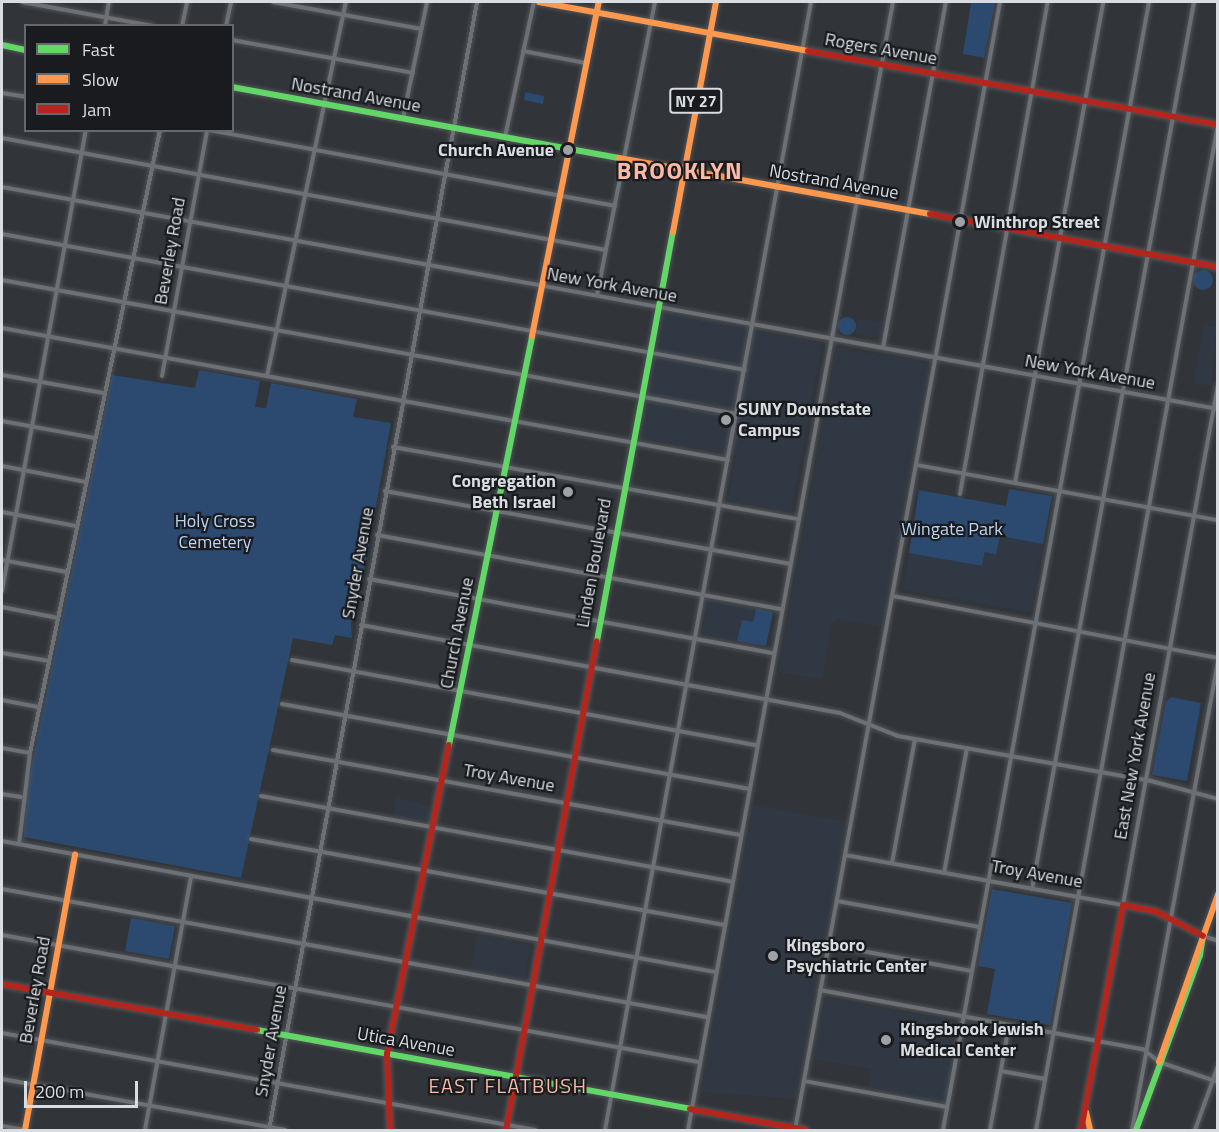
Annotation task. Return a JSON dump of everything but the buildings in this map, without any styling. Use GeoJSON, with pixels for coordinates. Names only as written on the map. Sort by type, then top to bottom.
{"type":"FeatureCollection","features":[{"type":"Feature","properties":{"kind":"main road","name":"Rogers Avenue"},"geometry":{"type":"LineString","coordinates":[[539,2],[1218,125]]}},
{"type":"Feature","properties":{"kind":"main road","name":"Church Avenue"},"geometry":{"type":"LineString","coordinates":[[390,1131],[387,1103],[387,1054],[599,2]]}},
{"type":"Feature","properties":{"kind":"main road","name":"Linden Boulevard"},"geometry":{"type":"LineString","coordinates":[[506,1128],[656,306],[716,2]]}},
{"type":"Feature","properties":{"kind":"main road"},"geometry":{"type":"LineString","coordinates":[[2,45],[24,50]]}},
{"type":"Feature","properties":{"kind":"main road","name":"Nostrand Avenue"},"geometry":{"type":"LineString","coordinates":[[234,87],[1218,267]]}},
{"type":"Feature","properties":{"kind":"main road","name":"Beverley Road"},"geometry":{"type":"LineString","coordinates":[[25,1131],[75,855]]}},
{"type":"Feature","properties":{"kind":"main road"},"geometry":{"type":"LineString","coordinates":[[1134,1131],[1218,894]]}},
{"type":"Feature","properties":{"kind":"main road","name":"Troy Avenue"},"geometry":{"type":"LineString","coordinates":[[1123,905],[1155,911],[1203,936]]}},
{"type":"Feature","properties":{"kind":"main road","name":"East New York Avenue"},"geometry":{"type":"LineString","coordinates":[[1081,1131],[1123,905]]}},
{"type":"Feature","properties":{"kind":"main road","name":"Utica Avenue"},"geometry":{"type":"LineString","coordinates":[[2,984],[806,1131]]}},
{"type":"Feature","properties":{"kind":"main road","name":"East New York Avenue"},"geometry":{"type":"LineString","coordinates":[[1085,1109],[1090,1131]]}},
{"type":"Feature","properties":{"kind":"street"},"geometry":{"type":"LineString","coordinates":[[22,2],[143,24]]}},
{"type":"Feature","properties":{"kind":"street"},"geometry":{"type":"LineString","coordinates":[[105,24],[109,2]]}},
{"type":"Feature","properties":{"kind":"street"},"geometry":{"type":"LineString","coordinates":[[182,24],[187,2]]}},
{"type":"Feature","properties":{"kind":"street"},"geometry":{"type":"LineString","coordinates":[[226,24],[231,2]]}},
{"type":"Feature","properties":{"kind":"street"},"geometry":{"type":"LineString","coordinates":[[273,2],[422,29]]}},
{"type":"Feature","properties":{"kind":"street"},"geometry":{"type":"LineString","coordinates":[[267,376],[346,2]]}},
{"type":"Feature","properties":{"kind":"street"},"geometry":{"type":"LineString","coordinates":[[403,118],[428,2]]}},
{"type":"Feature","properties":{"kind":"street","name":"Snyder Avenue"},"geometry":{"type":"LineString","coordinates":[[269,1129],[451,127],[477,2]]}},
{"type":"Feature","properties":{"kind":"street"},"geometry":{"type":"LineString","coordinates":[[505,137],[534,2]]}},
{"type":"Feature","properties":{"kind":"street"},"geometry":{"type":"LineString","coordinates":[[597,295],[655,2]]}},
{"type":"Feature","properties":{"kind":"street"},"geometry":{"type":"LineString","coordinates":[[605,1131],[811,2]]}},
{"type":"Feature","properties":{"kind":"street"},"geometry":{"type":"LineString","coordinates":[[688,1131],[706,1017],[893,2]]}},
{"type":"Feature","properties":{"kind":"street"},"geometry":{"type":"LineString","coordinates":[[883,348],[946,2]]}},
{"type":"Feature","properties":{"kind":"street"},"geometry":{"type":"LineString","coordinates":[[795,1130],[1000,2]]}},
{"type":"Feature","properties":{"kind":"street"},"geometry":{"type":"LineString","coordinates":[[960,494],[1048,2]]}},
{"type":"Feature","properties":{"kind":"street"},"geometry":{"type":"LineString","coordinates":[[1015,483],[1103,2]]}},
{"type":"Feature","properties":{"kind":"street"},"geometry":{"type":"LineString","coordinates":[[943,1131],[1149,2]]}},
{"type":"Feature","properties":{"kind":"street"},"geometry":{"type":"LineString","coordinates":[[1032,889],[1194,2]]}},
{"type":"Feature","properties":{"kind":"street"},"geometry":{"type":"LineString","coordinates":[[234,40],[412,73]]}},
{"type":"Feature","properties":{"kind":"street"},"geometry":{"type":"LineString","coordinates":[[523,51],[586,63]]}},
{"type":"Feature","properties":{"kind":"street"},"geometry":{"type":"LineString","coordinates":[[2,93],[24,97]]}},
{"type":"Feature","properties":{"kind":"street"},"geometry":{"type":"LineString","coordinates":[[1036,1131],[1099,772],[1218,125]]}},
{"type":"Feature","properties":{"kind":"street"},"geometry":{"type":"LineString","coordinates":[[2,591],[86,132]]}},
{"type":"Feature","properties":{"kind":"street"},"geometry":{"type":"LineString","coordinates":[[19,844],[21,797],[112,348],[160,132]]}},
{"type":"Feature","properties":{"kind":"street","name":"Beverley Road"},"geometry":{"type":"LineString","coordinates":[[162,376],[208,132]]}},
{"type":"Feature","properties":{"kind":"street"},"geometry":{"type":"LineString","coordinates":[[219,132],[615,206]]}},
{"type":"Feature","properties":{"kind":"street"},"geometry":{"type":"LineString","coordinates":[[2,138],[606,250]]}},
{"type":"Feature","properties":{"kind":"street","name":"New York Avenue"},"geometry":{"type":"LineString","coordinates":[[2,187],[1215,408]]}},
{"type":"Feature","properties":{"kind":"street"},"geometry":{"type":"LineString","coordinates":[[2,234],[745,370]]}},
{"type":"Feature","properties":{"kind":"street"},"geometry":{"type":"LineString","coordinates":[[2,280],[737,414]]}},
{"type":"Feature","properties":{"kind":"street"},"geometry":{"type":"LineString","coordinates":[[2,328],[728,460]]}},
{"type":"Feature","properties":{"kind":"street"},"geometry":{"type":"LineString","coordinates":[[2,375],[103,393]]}},
{"type":"Feature","properties":{"kind":"street","name":"East New York Avenue"},"geometry":{"type":"LineString","coordinates":[[1123,905],[1218,386]]}},
{"type":"Feature","properties":{"kind":"street"},"geometry":{"type":"LineString","coordinates":[[2,421],[94,438]]}},
{"type":"Feature","properties":{"kind":"street"},"geometry":{"type":"LineString","coordinates":[[393,447],[797,519]]}},
{"type":"Feature","properties":{"kind":"street"},"geometry":{"type":"LineString","coordinates":[[917,465],[1218,520]]}},
{"type":"Feature","properties":{"kind":"street"},"geometry":{"type":"LineString","coordinates":[[2,466],[86,482]]}},
{"type":"Feature","properties":{"kind":"street"},"geometry":{"type":"LineString","coordinates":[[385,491],[789,564]]}},
{"type":"Feature","properties":{"kind":"street"},"geometry":{"type":"LineString","coordinates":[[2,512],[76,526]]}},
{"type":"Feature","properties":{"kind":"street"},"geometry":{"type":"LineString","coordinates":[[377,535],[781,609]]}},
{"type":"Feature","properties":{"kind":"street"},"geometry":{"type":"LineString","coordinates":[[2,560],[67,572]]}},
{"type":"Feature","properties":{"kind":"street"},"geometry":{"type":"LineString","coordinates":[[369,579],[773,653]]}},
{"type":"Feature","properties":{"kind":"street"},"geometry":{"type":"LineString","coordinates":[[893,596],[1218,658]]}},
{"type":"Feature","properties":{"kind":"street"},"geometry":{"type":"LineString","coordinates":[[2,607],[58,618]]}},
{"type":"Feature","properties":{"kind":"street"},"geometry":{"type":"LineString","coordinates":[[361,625],[840,713],[915,739],[1146,780],[1218,799]]}},
{"type":"Feature","properties":{"kind":"street"},"geometry":{"type":"LineString","coordinates":[[2,653],[49,662]]}},
{"type":"Feature","properties":{"kind":"street"},"geometry":{"type":"LineString","coordinates":[[292,660],[756,745]]}},
{"type":"Feature","properties":{"kind":"street"},"geometry":{"type":"LineString","coordinates":[[1134,1131],[1170,919],[1218,663]]}},
{"type":"Feature","properties":{"kind":"street"},"geometry":{"type":"LineString","coordinates":[[2,700],[39,707]]}},
{"type":"Feature","properties":{"kind":"street"},"geometry":{"type":"LineString","coordinates":[[282,704],[748,789]]}},
{"type":"Feature","properties":{"kind":"street"},"geometry":{"type":"LineString","coordinates":[[892,863],[915,739]]}},
{"type":"Feature","properties":{"kind":"street"},"geometry":{"type":"LineString","coordinates":[[2,748],[30,753]]}},
{"type":"Feature","properties":{"kind":"street"},"geometry":{"type":"LineString","coordinates":[[944,873],[967,748]]}},
{"type":"Feature","properties":{"kind":"street","name":"Troy Avenue"},"geometry":{"type":"LineString","coordinates":[[273,750],[740,835]]}},
{"type":"Feature","properties":{"kind":"street"},"geometry":{"type":"LineString","coordinates":[[2,794],[21,797]]}},
{"type":"Feature","properties":{"kind":"street"},"geometry":{"type":"LineString","coordinates":[[261,796],[731,881]]}},
{"type":"Feature","properties":{"kind":"street"},"geometry":{"type":"LineString","coordinates":[[251,839],[723,925]]}},
{"type":"Feature","properties":{"kind":"street"},"geometry":{"type":"LineString","coordinates":[[2,841],[715,972]]}},
{"type":"Feature","properties":{"kind":"street","name":"Troy Avenue"},"geometry":{"type":"LineString","coordinates":[[845,855],[1123,905]]}},
{"type":"Feature","properties":{"kind":"street"},"geometry":{"type":"LineString","coordinates":[[145,1131],[191,876]]}},
{"type":"Feature","properties":{"kind":"street"},"geometry":{"type":"LineString","coordinates":[[2,889],[706,1017]]}},
{"type":"Feature","properties":{"kind":"street"},"geometry":{"type":"LineString","coordinates":[[837,901],[980,927]]}},
{"type":"Feature","properties":{"kind":"street"},"geometry":{"type":"LineString","coordinates":[[2,935],[699,1062]]}},
{"type":"Feature","properties":{"kind":"street","name":"Troy Avenue"},"geometry":{"type":"LineString","coordinates":[[1203,936],[1218,941]]}},
{"type":"Feature","properties":{"kind":"street"},"geometry":{"type":"LineString","coordinates":[[829,945],[972,971]]}},
{"type":"Feature","properties":{"kind":"street"},"geometry":{"type":"LineString","coordinates":[[820,990],[1147,1051],[1159,1062],[1215,1081]]}},
{"type":"Feature","properties":{"kind":"street"},"geometry":{"type":"LineString","coordinates":[[990,1131],[1009,1025]]}},
{"type":"Feature","properties":{"kind":"street"},"geometry":{"type":"LineString","coordinates":[[2,1033],[387,1103],[506,1128],[535,1131]]}},
{"type":"Feature","properties":{"kind":"street"},"geometry":{"type":"LineString","coordinates":[[1195,1131],[1215,1081],[1218,1066]]}},
{"type":"Feature","properties":{"kind":"street"},"geometry":{"type":"LineString","coordinates":[[1001,1071],[1045,1079]]}},
{"type":"Feature","properties":{"kind":"street"},"geometry":{"type":"LineString","coordinates":[[2,1079],[285,1131]]}},
{"type":"Feature","properties":{"kind":"street"},"geometry":{"type":"LineString","coordinates":[[804,1081],[947,1107]]}},
{"type":"Feature","properties":{"kind":"street"},"geometry":{"type":"LineString","coordinates":[[2,1126],[25,1131]]}},
{"type":"Feature","properties":{"kind":"shaded area","name":"SUNY Downstate Campus"},"geometry":{"type":"Polygon","coordinates":[[[663,312],[822,344],[792,512],[728,500],[736,455],[639,438],[663,312]]]}},
{"type":"Feature","properties":{"kind":"shaded area"},"geometry":{"type":"Polygon","coordinates":[[[858,319],[883,321],[880,338],[855,334],[858,319]]]}},
{"type":"Feature","properties":{"kind":"shaded area"},"geometry":{"type":"Polygon","coordinates":[[[1204,324],[1217,327],[1211,386],[1193,383],[1204,324]]]}},
{"type":"Feature","properties":{"kind":"shaded area"},"geometry":{"type":"Polygon","coordinates":[[[837,347],[929,363],[881,626],[839,619],[832,623],[822,680],[778,672],[837,347]]]}},
{"type":"Feature","properties":{"kind":"shaded area"},"geometry":{"type":"Polygon","coordinates":[[[999,536],[1043,544],[1031,613],[902,590],[909,553],[982,566],[985,552],[995,555],[999,536]]]}},
{"type":"Feature","properties":{"kind":"shaded area"},"geometry":{"type":"Polygon","coordinates":[[[708,600],[773,612],[766,646],[702,634],[708,600]]]}},
{"type":"Feature","properties":{"kind":"shaded area"},"geometry":{"type":"Polygon","coordinates":[[[396,797],[431,807],[429,821],[393,815],[396,797]]]}},
{"type":"Feature","properties":{"kind":"shaded area","name":"Kingsboro Psychiatric Center"},"geometry":{"type":"Polygon","coordinates":[[[753,805],[846,821],[795,1099],[701,1092],[753,805]]]}},
{"type":"Feature","properties":{"kind":"shaded area"},"geometry":{"type":"Polygon","coordinates":[[[477,935],[531,945],[525,979],[471,969],[477,935]]]}},
{"type":"Feature","properties":{"kind":"shaded area","name":"Kingsbrook Jewish Medical Center"},"geometry":{"type":"Polygon","coordinates":[[[825,998],[959,1022],[944,1102],[868,1087],[871,1069],[813,1059],[825,998]]]}},
{"type":"Feature","properties":{"kind":"green space"},"geometry":{"type":"Polygon","coordinates":[[[971,2],[995,2],[984,58],[963,54],[971,2]]]}},
{"type":"Feature","properties":{"kind":"green space"},"geometry":{"type":"Polygon","coordinates":[[[525,92],[544,96],[543,104],[524,100],[525,92]]]}},
{"type":"Feature","properties":{"kind":"green space"},"geometry":{"type":"Polygon","coordinates":[[[1203,270],[1210,273],[1213,280],[1210,287],[1203,290],[1196,287],[1193,280],[1196,273],[1203,270]]]}},
{"type":"Feature","properties":{"kind":"green space"},"geometry":{"type":"Polygon","coordinates":[[[843,317],[851,317],[856,322],[854,333],[843,335],[838,330],[838,322],[843,317]]]}},
{"type":"Feature","properties":{"kind":"green space","name":"Holy Cross Cemetery"},"geometry":{"type":"Polygon","coordinates":[[[199,370],[260,381],[255,407],[266,408],[271,383],[357,399],[353,417],[391,423],[356,617],[351,623],[352,638],[335,635],[332,645],[293,638],[241,878],[24,837],[26,794],[112,375],[195,388],[199,370]]]}},
{"type":"Feature","properties":{"kind":"green space","name":"Wingate Park"},"geometry":{"type":"Polygon","coordinates":[[[1009,489],[1052,496],[1043,544],[1000,536],[996,555],[985,552],[982,566],[909,553],[919,490],[1006,506],[1009,489]]]}},
{"type":"Feature","properties":{"kind":"green space"},"geometry":{"type":"Polygon","coordinates":[[[756,609],[773,612],[766,646],[737,641],[742,620],[753,622],[756,609]]]}},
{"type":"Feature","properties":{"kind":"green space"},"geometry":{"type":"Polygon","coordinates":[[[1171,697],[1201,703],[1187,781],[1152,775],[1166,701],[1171,697]]]}},
{"type":"Feature","properties":{"kind":"green space"},"geometry":{"type":"Polygon","coordinates":[[[992,889],[1072,903],[1050,1025],[987,1014],[995,969],[978,966],[992,889]]]}},
{"type":"Feature","properties":{"kind":"green space"},"geometry":{"type":"Polygon","coordinates":[[[131,918],[175,926],[169,959],[125,951],[131,918]]]}},
{"type":"Feature","properties":{"kind":"traffic: fast"},"geometry":{"type":"LineString","coordinates":[[2,45],[24,50]]}},
{"type":"Feature","properties":{"kind":"traffic: fast"},"geometry":{"type":"LineString","coordinates":[[234,87],[619,158]]}},
{"type":"Feature","properties":{"kind":"traffic: fast"},"geometry":{"type":"LineString","coordinates":[[597,641],[673,232]]}},
{"type":"Feature","properties":{"kind":"traffic: fast"},"geometry":{"type":"LineString","coordinates":[[449,745],[532,336]]}},
{"type":"Feature","properties":{"kind":"traffic: fast"},"geometry":{"type":"LineString","coordinates":[[1136,1130],[1200,955],[1203,936]]}},
{"type":"Feature","properties":{"kind":"traffic: fast"},"geometry":{"type":"LineString","coordinates":[[257,1030],[690,1109]]}},
{"type":"Feature","properties":{"kind":"traffic: slow"},"geometry":{"type":"LineString","coordinates":[[539,2],[808,51]]}},
{"type":"Feature","properties":{"kind":"traffic: slow"},"geometry":{"type":"LineString","coordinates":[[532,336],[599,2]]}},
{"type":"Feature","properties":{"kind":"traffic: slow"},"geometry":{"type":"LineString","coordinates":[[673,232],[716,2]]}},
{"type":"Feature","properties":{"kind":"traffic: slow"},"geometry":{"type":"LineString","coordinates":[[619,158],[930,214]]}},
{"type":"Feature","properties":{"kind":"traffic: slow"},"geometry":{"type":"LineString","coordinates":[[25,1130],[75,855]]}},
{"type":"Feature","properties":{"kind":"traffic: slow"},"geometry":{"type":"LineString","coordinates":[[1159,1062],[1218,894]]}},
{"type":"Feature","properties":{"kind":"traffic: slow"},"geometry":{"type":"LineString","coordinates":[[1086,1112],[1090,1130]]}},
{"type":"Feature","properties":{"kind":"traffic: jam"},"geometry":{"type":"LineString","coordinates":[[808,51],[1218,125]]}},
{"type":"Feature","properties":{"kind":"traffic: jam"},"geometry":{"type":"LineString","coordinates":[[930,214],[1218,267]]}},
{"type":"Feature","properties":{"kind":"traffic: jam"},"geometry":{"type":"LineString","coordinates":[[506,1130],[597,641]]}},
{"type":"Feature","properties":{"kind":"traffic: jam"},"geometry":{"type":"LineString","coordinates":[[390,1130],[387,1054],[449,745]]}},
{"type":"Feature","properties":{"kind":"traffic: jam"},"geometry":{"type":"LineString","coordinates":[[1081,1130],[1123,905],[1155,911],[1203,936]]}},
{"type":"Feature","properties":{"kind":"traffic: jam"},"geometry":{"type":"LineString","coordinates":[[2,984],[257,1030]]}},
{"type":"Feature","properties":{"kind":"traffic: jam"},"geometry":{"type":"LineString","coordinates":[[690,1109],[805,1130]]}},
{"type":"Feature","properties":{"kind":"place","name":"Church Avenue"},"geometry":{"type":"Point","coordinates":[568,150]}},
{"type":"Feature","properties":{"kind":"place","name":"Winthrop Street"},"geometry":{"type":"Point","coordinates":[960,222]}},
{"type":"Feature","properties":{"kind":"place","name":"SUNY Downstate Campus"},"geometry":{"type":"Point","coordinates":[726,420]}},
{"type":"Feature","properties":{"kind":"place","name":"Congregation Beth Israel"},"geometry":{"type":"Point","coordinates":[568,492]}},
{"type":"Feature","properties":{"kind":"place","name":"Kingsboro Psychiatric Center"},"geometry":{"type":"Point","coordinates":[773,956]}},
{"type":"Feature","properties":{"kind":"place","name":"Kingsbrook Jewish Medical Center"},"geometry":{"type":"Point","coordinates":[886,1040]}},
{"type":"Feature","properties":{"kind":"district","name":"BROOKLYN"},"geometry":{"type":"Point","coordinates":[680,171]}},
{"type":"Feature","properties":{"kind":"district","name":"EAST FLATBUSH"},"geometry":{"type":"Point","coordinates":[508,1085]}}]}
